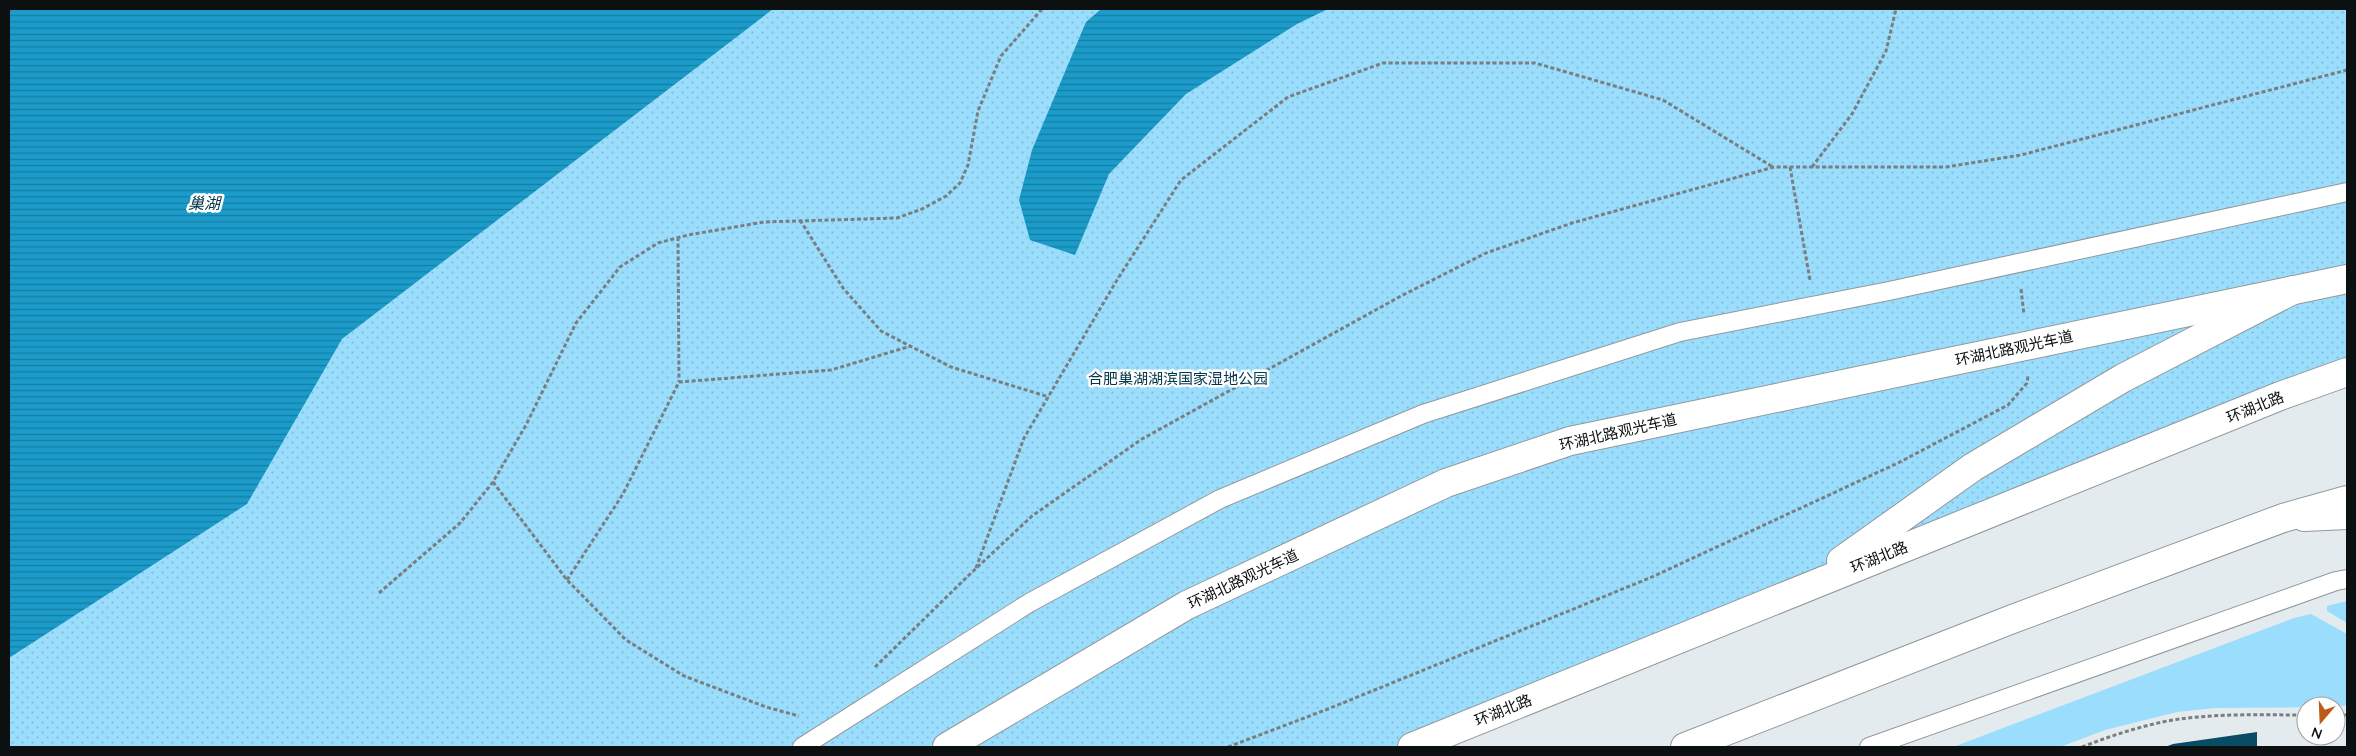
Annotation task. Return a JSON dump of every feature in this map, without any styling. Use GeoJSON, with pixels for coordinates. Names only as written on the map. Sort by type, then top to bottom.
{"type":"FeatureCollection","features":[{"type":"Feature","properties":{"kind":"main road","name":"环湖北路观光车道"},"geometry":{"type":"LineString","coordinates":[[947,747],[1187,605],[1446,483],[1570,441],[2347,278]]}},
{"type":"Feature","properties":{"kind":"main road"},"geometry":{"type":"LineString","coordinates":[[1816,583],[1839,563],[1973,467],[2123,378],[2293,290]]}},
{"type":"Feature","properties":{"kind":"main road","name":"环湖北路"},"geometry":{"type":"LineString","coordinates":[[1412,747],[2280,396],[2347,372]]}},
{"type":"Feature","properties":{"kind":"main road"},"geometry":{"type":"LineString","coordinates":[[1684,747],[2010,620],[2283,518],[2347,500]]}},
{"type":"Feature","properties":{"kind":"main road"},"geometry":{"type":"LineString","coordinates":[[2283,518],[2347,515]]}},
{"type":"Feature","properties":{"kind":"lane"},"geometry":{"type":"LineString","coordinates":[[802,747],[1029,603],[1220,499],[1423,414],[1680,332],[1814,306],[2347,192]]}},
{"type":"Feature","properties":{"kind":"lane"},"geometry":{"type":"LineString","coordinates":[[1869,747],[2236,615],[2347,579]]}},
{"type":"Feature","properties":{"kind":"path"},"geometry":{"type":"LineString","coordinates":[[379,593],[460,523],[493,482],[526,424],[576,323],[620,267],[658,243],[678,237],[764,222],[897,218],[922,209],[946,196],[960,182],[968,165],[978,111],[1001,56],[1042,9]]}},
{"type":"Feature","properties":{"kind":"path"},"geometry":{"type":"LineString","coordinates":[[1812,167],[1852,114],[1886,51],[1896,9]]}},
{"type":"Feature","properties":{"kind":"path"},"geometry":{"type":"LineString","coordinates":[[975,569],[1024,438],[1117,280],[1181,180],[1288,97],[1384,62],[1535,63],[1663,100],[1774,167]]}},
{"type":"Feature","properties":{"kind":"path"},"geometry":{"type":"LineString","coordinates":[[870,675],[875,667],[1032,516],[1142,439],[1401,296],[1478,257],[1572,223],[1774,167],[1946,167],[2020,154],[2347,70]]}},
{"type":"Feature","properties":{"kind":"path"},"geometry":{"type":"LineString","coordinates":[[1790,167],[1814,306]]}},
{"type":"Feature","properties":{"kind":"path"},"geometry":{"type":"LineString","coordinates":[[800,220],[842,288],[881,331],[951,366],[1049,397]]}},
{"type":"Feature","properties":{"kind":"path"},"geometry":{"type":"LineString","coordinates":[[567,580],[623,494],[679,382],[678,237]]}},
{"type":"Feature","properties":{"kind":"path"},"geometry":{"type":"LineString","coordinates":[[1228,747],[1328,709],[1652,577],[1898,463],[2008,405],[2027,383],[2029,345],[2017,262]]}},
{"type":"Feature","properties":{"kind":"path"},"geometry":{"type":"LineString","coordinates":[[679,382],[831,370],[911,346]]}},
{"type":"Feature","properties":{"kind":"path"},"geometry":{"type":"LineString","coordinates":[[493,482],[567,580],[626,640],[684,676],[766,707],[836,726]]}},
{"type":"Feature","properties":{"kind":"path"},"geometry":{"type":"LineString","coordinates":[[2082,747],[2112,735],[2168,721],[2223,716],[2296,715]]}},
{"type":"Feature","properties":{"kind":"green space","name":"合肥巢湖湖滨国家湿地公园"},"geometry":{"type":"Polygon","coordinates":[[[9,9],[2347,9],[2347,372],[1412,747],[9,747],[9,9]]]}},
{"type":"Feature","properties":{"kind":"green space"},"geometry":{"type":"Polygon","coordinates":[[[2347,601],[2347,623],[2327,611],[2327,606],[2347,601]]]}},
{"type":"Feature","properties":{"kind":"green space"},"geometry":{"type":"Polygon","coordinates":[[[2311,614],[2347,634],[2347,705],[2346,696],[2296,696],[2296,707],[2215,708],[2177,712],[2105,730],[2060,747],[1953,747],[2294,618],[2311,614]]]}},
{"type":"Feature","properties":{"kind":"water","name":"巢湖"},"geometry":{"type":"Polygon","coordinates":[[[9,9],[773,9],[342,339],[247,504],[9,658],[9,9]]]}},
{"type":"Feature","properties":{"kind":"water"},"geometry":{"type":"Polygon","coordinates":[[[1101,9],[1328,9],[1297,24],[1186,94],[1109,174],[1075,255],[1030,240],[1019,200],[1032,150],[1086,22],[1101,9]]]}},
{"type":"Feature","properties":{"kind":"building"},"geometry":{"type":"Polygon","coordinates":[[[2257,732],[2257,747],[2165,747],[2173,744],[2257,732]]]}}]}
